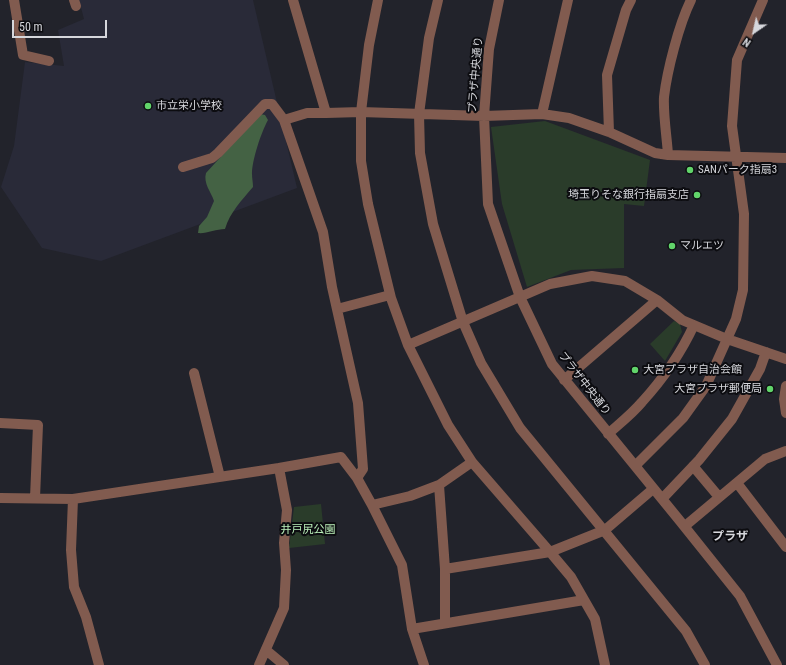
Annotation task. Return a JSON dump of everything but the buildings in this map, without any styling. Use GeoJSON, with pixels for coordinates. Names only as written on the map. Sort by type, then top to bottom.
{"type":"FeatureCollection","features":[{"type":"Feature","properties":{"kind":"street"},"geometry":{"type":"LineString","coordinates":[[14,0],[23,55],[49,61]]}},
{"type":"Feature","properties":{"kind":"street"},"geometry":{"type":"LineString","coordinates":[[293,0],[326,113]]}},
{"type":"Feature","properties":{"kind":"street"},"geometry":{"type":"LineString","coordinates":[[378,0],[369,45],[361,112],[361,161],[368,204],[390,295],[408,345],[448,425],[472,462],[570,577],[595,619],[605,665]]}},
{"type":"Feature","properties":{"kind":"street"},"geometry":{"type":"LineString","coordinates":[[438,0],[429,38],[419,114],[420,153],[433,224],[463,322],[482,364],[520,428],[686,630],[705,665]]}},
{"type":"Feature","properties":{"kind":"street","name":"プラザ中央通り"},"geometry":{"type":"LineString","coordinates":[[499,0],[488,49],[484,116],[488,204],[520,297],[552,364],[740,596],[777,665]]}},
{"type":"Feature","properties":{"kind":"street"},"geometry":{"type":"LineString","coordinates":[[542,114],[568,0]]}},
{"type":"Feature","properties":{"kind":"street"},"geometry":{"type":"LineString","coordinates":[[609,132],[607,75],[626,10],[631,0]]}},
{"type":"Feature","properties":{"kind":"street"},"geometry":{"type":"LineString","coordinates":[[668,155],[664,98],[679,33],[691,0]]}},
{"type":"Feature","properties":{"kind":"street"},"geometry":{"type":"LineString","coordinates":[[635,466],[683,418],[706,386],[736,319],[742,290],[744,214],[732,126],[738,60],[762,0]]}},
{"type":"Feature","properties":{"kind":"street"},"geometry":{"type":"LineString","coordinates":[[184,167],[212,158],[218,154],[265,104],[272,104],[284,120],[323,232],[337,308],[358,403],[363,468],[357,478]]}},
{"type":"Feature","properties":{"kind":"street"},"geometry":{"type":"LineString","coordinates":[[284,120],[307,113],[361,112],[484,116],[542,114],[569,118],[609,132],[655,153],[668,155],[786,158]]}},
{"type":"Feature","properties":{"kind":"street"},"geometry":{"type":"LineString","coordinates":[[408,345],[550,284],[592,276],[625,281],[657,300],[682,320],[727,339],[786,359]]}},
{"type":"Feature","properties":{"kind":"street"},"geometry":{"type":"LineString","coordinates":[[337,308],[390,295]]}},
{"type":"Feature","properties":{"kind":"street"},"geometry":{"type":"LineString","coordinates":[[564,380],[657,300]]}},
{"type":"Feature","properties":{"kind":"street"},"geometry":{"type":"LineString","coordinates":[[608,434],[641,403],[667,372],[686,342],[694,325]]}},
{"type":"Feature","properties":{"kind":"street"},"geometry":{"type":"LineString","coordinates":[[662,499],[693,466],[732,419],[760,369],[766,352]]}},
{"type":"Feature","properties":{"kind":"street"},"geometry":{"type":"LineString","coordinates":[[194,374],[220,477]]}},
{"type":"Feature","properties":{"kind":"street"},"geometry":{"type":"LineString","coordinates":[[786,386],[784,399],[786,413]]}},
{"type":"Feature","properties":{"kind":"street"},"geometry":{"type":"LineString","coordinates":[[0,423],[38,425],[35,498]]}},
{"type":"Feature","properties":{"kind":"street"},"geometry":{"type":"LineString","coordinates":[[684,526],[765,459],[786,451]]}},
{"type":"Feature","properties":{"kind":"street"},"geometry":{"type":"LineString","coordinates":[[0,498],[73,499],[341,457],[357,478],[402,565],[412,629],[424,665]]}},
{"type":"Feature","properties":{"kind":"street"},"geometry":{"type":"LineString","coordinates":[[372,505],[410,496],[438,485],[472,462]]}},
{"type":"Feature","properties":{"kind":"street"},"geometry":{"type":"LineString","coordinates":[[693,466],[719,497]]}},
{"type":"Feature","properties":{"kind":"street"},"geometry":{"type":"LineString","coordinates":[[259,665],[284,608],[286,570],[284,543],[287,510],[278,468]]}},
{"type":"Feature","properties":{"kind":"street"},"geometry":{"type":"LineString","coordinates":[[737,483],[786,547]]}},
{"type":"Feature","properties":{"kind":"street"},"geometry":{"type":"LineString","coordinates":[[438,485],[444,569],[444,623]]}},
{"type":"Feature","properties":{"kind":"street"},"geometry":{"type":"LineString","coordinates":[[444,569],[550,552],[604,530],[653,489]]}},
{"type":"Feature","properties":{"kind":"street"},"geometry":{"type":"LineString","coordinates":[[73,499],[71,550],[74,587],[86,617],[98,665]]}},
{"type":"Feature","properties":{"kind":"street"},"geometry":{"type":"LineString","coordinates":[[412,629],[584,600]]}},
{"type":"Feature","properties":{"kind":"street"},"geometry":{"type":"LineString","coordinates":[[266,650],[284,665]]}},
{"type":"Feature","properties":{"kind":"shaded area","name":"市立栄小学校"},"geometry":{"type":"Polygon","coordinates":[[[79,0],[253,0],[297,188],[101,261],[42,248],[1,187],[14,146],[25,62],[64,66],[58,30],[84,19],[79,0]]]}},
{"type":"Feature","properties":{"kind":"green space"},"geometry":{"type":"Polygon","coordinates":[[[260,114],[265,115],[268,120],[255,154],[252,168],[253,187],[233,212],[225,229],[198,233],[199,226],[207,217],[214,201],[206,184],[206,173],[260,114]]]}},
{"type":"Feature","properties":{"kind":"green space"},"geometry":{"type":"Polygon","coordinates":[[[545,121],[650,160],[644,206],[624,204],[624,268],[571,270],[527,287],[502,204],[491,127],[545,121]]]}},
{"type":"Feature","properties":{"kind":"green space"},"geometry":{"type":"Polygon","coordinates":[[[674,321],[680,324],[682,332],[665,361],[650,344],[674,321]]]}},
{"type":"Feature","properties":{"kind":"green space","name":"井戸尻公園"},"geometry":{"type":"Polygon","coordinates":[[[321,504],[325,544],[289,548],[294,507],[321,504]]]}},
{"type":"Feature","properties":{"kind":"place","name":"市立栄小学校"},"geometry":{"type":"Point","coordinates":[148,106]}},
{"type":"Feature","properties":{"kind":"place","name":"SANパーク指扇3"},"geometry":{"type":"Point","coordinates":[690,170]}},
{"type":"Feature","properties":{"kind":"place","name":"埼玉りそな銀行指扇支店"},"geometry":{"type":"Point","coordinates":[697,195]}},
{"type":"Feature","properties":{"kind":"place","name":"マルエツ"},"geometry":{"type":"Point","coordinates":[672,246]}},
{"type":"Feature","properties":{"kind":"place","name":"大宮プラザ自治会館"},"geometry":{"type":"Point","coordinates":[635,370]}},
{"type":"Feature","properties":{"kind":"place","name":"大宮プラザ郵便局"},"geometry":{"type":"Point","coordinates":[770,389]}},
{"type":"Feature","properties":{"kind":"district","name":"プラザ"},"geometry":{"type":"Point","coordinates":[730,537]}}]}
